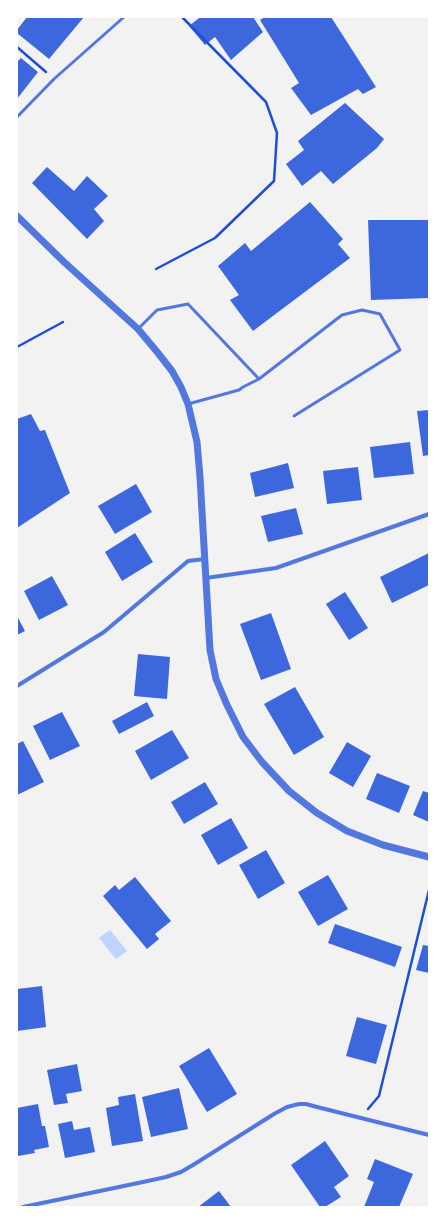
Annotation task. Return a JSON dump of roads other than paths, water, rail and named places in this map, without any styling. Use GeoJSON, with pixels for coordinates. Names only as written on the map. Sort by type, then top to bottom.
{"type":"FeatureCollection","features":[{"type":"Feature","properties":{"kind":"street"},"geometry":{"type":"LineString","coordinates":[[17,216],[64,262],[138,329],[158,352],[172,371],[181,387],[188,404],[197,442],[210,650],[216,679],[243,737],[262,762],[289,791],[317,813],[347,831],[383,845],[429,857]]}},
{"type":"Feature","properties":{"kind":"street"},"geometry":{"type":"LineString","coordinates":[[206,578],[276,568],[429,514]]}},
{"type":"Feature","properties":{"kind":"street"},"geometry":{"type":"LineString","coordinates":[[17,686],[104,632],[188,561],[205,559]]}},
{"type":"Feature","properties":{"kind":"street"},"geometry":{"type":"LineString","coordinates":[[23,1207],[166,1177],[181,1172],[287,1107],[306,1104],[429,1135]]}},
{"type":"Feature","properties":{"kind":"lane"},"geometry":{"type":"LineString","coordinates":[[17,117],[54,79],[124,17]]}},
{"type":"Feature","properties":{"kind":"lane"},"geometry":{"type":"LineString","coordinates":[[138,329],[157,310],[188,304],[259,379]]}},
{"type":"Feature","properties":{"kind":"lane"},"geometry":{"type":"LineString","coordinates":[[188,404],[239,390],[243,386],[259,379],[342,315],[362,310],[380,314],[400,350],[294,416]]}},
{"type":"Feature","properties":{"kind":"water"},"geometry":{"type":"Polygon","coordinates":[[[110,930],[127,951],[116,959],[99,938],[110,930]]]}}]}
